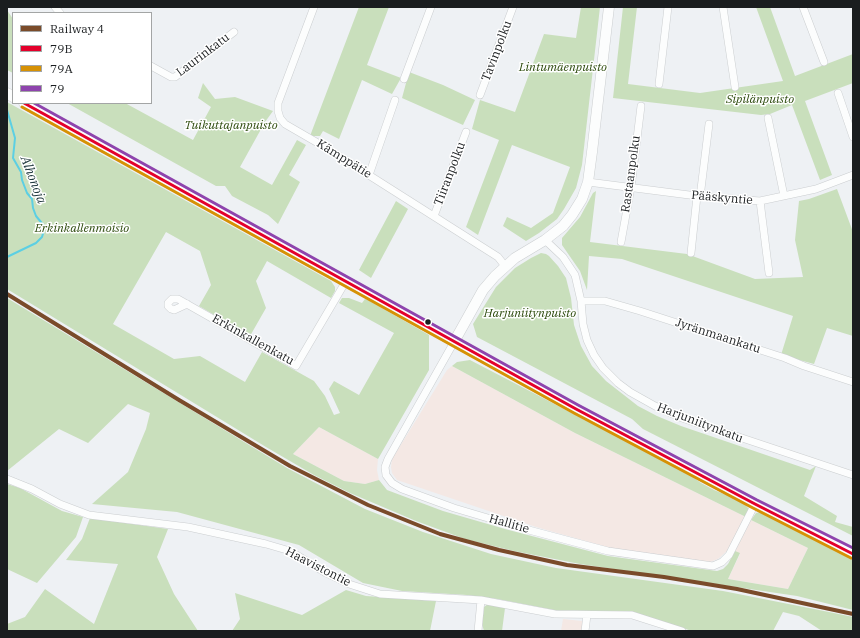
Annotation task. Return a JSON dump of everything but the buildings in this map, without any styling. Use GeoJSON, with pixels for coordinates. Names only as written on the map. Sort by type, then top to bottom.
{"type":"FeatureCollection","features":[{"type":"Feature","properties":{"kind":"main road"},"geometry":{"type":"LineString","coordinates":[[454,342],[484,290],[495,276],[524,251],[545,240],[563,226],[582,199],[588,182],[609,7]]}},
{"type":"Feature","properties":{"kind":"main road"},"geometry":{"type":"LineString","coordinates":[[26,104],[454,342],[755,504],[853,554]]}},
{"type":"Feature","properties":{"kind":"street","name":"Kämppätie"},"geometry":{"type":"LineString","coordinates":[[314,7],[278,104],[280,118],[285,124],[323,146],[498,257],[506,266]]}},
{"type":"Feature","properties":{"kind":"street"},"geometry":{"type":"LineString","coordinates":[[404,79],[430,7]]}},
{"type":"Feature","properties":{"kind":"street","name":"Tavinpolku"},"geometry":{"type":"LineString","coordinates":[[480,95],[513,7]]}},
{"type":"Feature","properties":{"kind":"street"},"geometry":{"type":"LineString","coordinates":[[659,84],[668,7]]}},
{"type":"Feature","properties":{"kind":"street"},"geometry":{"type":"LineString","coordinates":[[724,7],[735,87]]}},
{"type":"Feature","properties":{"kind":"street"},"geometry":{"type":"LineString","coordinates":[[803,7],[824,62]]}},
{"type":"Feature","properties":{"kind":"street","name":"Laurinkatu"},"geometry":{"type":"LineString","coordinates":[[152,67],[172,77],[175,77],[234,32]]}},
{"type":"Feature","properties":{"kind":"street"},"geometry":{"type":"LineString","coordinates":[[838,93],[853,137]]}},
{"type":"Feature","properties":{"kind":"street"},"geometry":{"type":"LineString","coordinates":[[369,175],[395,100]]}},
{"type":"Feature","properties":{"kind":"street","name":"Rastaanpolku"},"geometry":{"type":"LineString","coordinates":[[621,242],[631,187],[641,106]]}},
{"type":"Feature","properties":{"kind":"street"},"geometry":{"type":"LineString","coordinates":[[768,118],[784,196]]}},
{"type":"Feature","properties":{"kind":"street"},"geometry":{"type":"LineString","coordinates":[[691,253],[709,124]]}},
{"type":"Feature","properties":{"kind":"street","name":"Tiiranpolku"},"geometry":{"type":"LineString","coordinates":[[434,216],[466,132]]}},
{"type":"Feature","properties":{"kind":"street","name":"Pääskyntie"},"geometry":{"type":"LineString","coordinates":[[588,182],[699,196],[760,201],[816,189],[853,175]]}},
{"type":"Feature","properties":{"kind":"street"},"geometry":{"type":"LineString","coordinates":[[760,201],[769,273]]}},
{"type":"Feature","properties":{"kind":"street","name":"Harjuniitynkatu"},"geometry":{"type":"LineString","coordinates":[[545,240],[563,257],[575,275],[581,301],[583,324],[587,340],[594,355],[618,383],[632,394],[682,418],[853,475]]}},
{"type":"Feature","properties":{"kind":"street","name":"Erkinkallenkatu"},"geometry":{"type":"LineString","coordinates":[[187,304],[296,366],[346,281]]}},
{"type":"Feature","properties":{"kind":"street","name":"Jyränmaankatu"},"geometry":{"type":"LineString","coordinates":[[581,301],[605,301],[640,311],[785,358],[804,366],[853,382]]}},
{"type":"Feature","properties":{"kind":"street","name":"Hallitie"},"geometry":{"type":"LineString","coordinates":[[454,342],[388,459],[385,467],[386,475],[392,483],[402,489],[461,510],[608,551],[713,566],[722,562],[729,555],[755,504]]}},
{"type":"Feature","properties":{"kind":"street","name":"Haavistontie"},"geometry":{"type":"LineString","coordinates":[[7,479],[32,489],[60,504],[88,515],[188,527],[290,551],[338,579],[364,590],[393,595],[481,600],[555,614],[588,616],[620,614],[632,615],[682,631]]}},
{"type":"Feature","properties":{"kind":"street"},"geometry":{"type":"LineString","coordinates":[[478,631],[481,600]]}},
{"type":"Feature","properties":{"kind":"street"},"geometry":{"type":"LineString","coordinates":[[585,631],[588,616]]}},
{"type":"Feature","properties":{"kind":"shaded area"},"geometry":{"type":"Polygon","coordinates":[[[452,366],[575,433],[746,517],[728,550],[718,559],[710,562],[614,549],[536,527],[397,480],[392,473],[392,459],[447,370],[452,366]]]}},
{"type":"Feature","properties":{"kind":"shaded area"},"geometry":{"type":"Polygon","coordinates":[[[319,427],[378,459],[377,470],[379,480],[365,484],[344,481],[293,454],[319,427]]]}},
{"type":"Feature","properties":{"kind":"shaded area"},"geometry":{"type":"Polygon","coordinates":[[[751,520],[808,548],[788,589],[728,579],[740,554],[735,551],[751,520]]]}},
{"type":"Feature","properties":{"kind":"shaded area"},"geometry":{"type":"Polygon","coordinates":[[[563,619],[582,621],[584,624],[583,631],[561,631],[563,619]]]}},
{"type":"Feature","properties":{"kind":"green space"},"geometry":{"type":"Polygon","coordinates":[[[359,7],[389,7],[367,65],[401,78],[392,94],[362,80],[339,139],[323,131],[320,136],[310,136],[359,7]]]}},
{"type":"Feature","properties":{"kind":"green space","name":"Lintumäenpuisto"},"geometry":{"type":"Polygon","coordinates":[[[581,7],[600,7],[582,165],[576,188],[557,219],[526,241],[503,226],[507,217],[531,228],[553,213],[570,167],[512,145],[478,235],[466,227],[499,140],[472,129],[480,100],[515,112],[544,34],[576,38],[581,7]]]}},
{"type":"Feature","properties":{"kind":"green space","name":"Sipilänpuisto"},"geometry":{"type":"Polygon","coordinates":[[[623,7],[637,7],[628,84],[700,93],[783,81],[756,7],[770,7],[795,76],[853,54],[853,83],[805,101],[832,175],[820,180],[792,105],[770,114],[761,115],[613,98],[623,7]]]}},
{"type":"Feature","properties":{"kind":"green space"},"geometry":{"type":"Polygon","coordinates":[[[7,10],[12,18],[12,72],[7,70],[7,10]]]}},
{"type":"Feature","properties":{"kind":"green space"},"geometry":{"type":"Polygon","coordinates":[[[409,72],[443,85],[475,100],[463,125],[402,98],[409,72]]]}},
{"type":"Feature","properties":{"kind":"green space","name":"Tuikuttajanpuisto"},"geometry":{"type":"Polygon","coordinates":[[[203,83],[215,99],[235,97],[273,111],[265,122],[240,167],[272,185],[297,140],[306,145],[289,175],[300,182],[278,224],[268,215],[232,196],[225,186],[216,186],[69,104],[127,104],[193,140],[211,107],[198,98],[203,83]]]}},
{"type":"Feature","properties":{"kind":"green space","name":"Erkinkallenmoisio"},"geometry":{"type":"Polygon","coordinates":[[[7,102],[331,281],[335,287],[335,291],[331,298],[267,261],[256,281],[266,308],[250,336],[199,306],[211,285],[200,251],[166,232],[113,324],[174,359],[200,356],[245,382],[262,352],[314,381],[325,396],[334,415],[340,413],[329,389],[334,381],[359,395],[394,333],[339,303],[342,298],[349,298],[362,303],[365,299],[368,300],[429,335],[429,370],[378,459],[319,427],[293,454],[344,481],[365,484],[379,480],[387,490],[443,511],[608,556],[717,571],[723,569],[728,564],[735,551],[740,553],[728,579],[788,589],[808,548],[751,520],[756,513],[760,512],[853,558],[853,610],[797,596],[580,564],[514,551],[465,539],[416,521],[350,493],[314,475],[266,447],[7,289],[7,102]]]}},
{"type":"Feature","properties":{"kind":"green space"},"geometry":{"type":"Polygon","coordinates":[[[837,189],[853,232],[853,336],[827,328],[814,364],[781,355],[793,316],[622,259],[589,256],[587,290],[580,271],[562,245],[562,238],[580,217],[593,193],[596,191],[590,242],[687,254],[755,279],[803,277],[795,240],[799,201],[837,189]]]}},
{"type":"Feature","properties":{"kind":"green space"},"geometry":{"type":"Polygon","coordinates":[[[396,201],[408,209],[371,278],[359,270],[396,201]]]}},
{"type":"Feature","properties":{"kind":"green space","name":"Harjuniitynpuisto"},"geometry":{"type":"Polygon","coordinates":[[[541,253],[549,256],[566,278],[571,298],[574,325],[581,346],[592,366],[606,381],[638,406],[681,426],[810,470],[816,466],[804,496],[837,516],[835,522],[853,527],[853,536],[643,429],[632,419],[477,337],[473,324],[496,287],[515,268],[541,253]]]}},
{"type":"Feature","properties":{"kind":"green space"},"geometry":{"type":"Polygon","coordinates":[[[7,298],[287,468],[365,509],[423,532],[491,554],[556,568],[723,591],[853,617],[853,631],[822,631],[799,616],[783,612],[773,631],[692,631],[632,612],[620,611],[588,613],[559,611],[467,595],[402,591],[363,583],[299,545],[177,512],[92,504],[128,472],[146,429],[150,413],[128,404],[88,443],[59,429],[7,471],[7,298]]]}},
{"type":"Feature","properties":{"kind":"green space"},"geometry":{"type":"Polygon","coordinates":[[[470,360],[689,474],[714,490],[742,501],[748,508],[746,517],[575,433],[452,366],[457,362],[470,360]]]}},
{"type":"Feature","properties":{"kind":"green space"},"geometry":{"type":"Polygon","coordinates":[[[7,484],[20,488],[62,511],[83,517],[76,537],[37,583],[7,569],[7,484]]]}},
{"type":"Feature","properties":{"kind":"green space"},"geometry":{"type":"Polygon","coordinates":[[[90,518],[168,529],[157,557],[174,594],[198,631],[7,631],[7,624],[25,617],[45,589],[94,624],[118,564],[66,560],[82,539],[90,518]]]}},
{"type":"Feature","properties":{"kind":"green space"},"geometry":{"type":"Polygon","coordinates":[[[346,590],[366,596],[436,601],[430,631],[232,631],[240,619],[235,593],[302,615],[346,590]]]}},
{"type":"Feature","properties":{"kind":"green space"},"geometry":{"type":"Polygon","coordinates":[[[488,604],[505,608],[502,631],[484,631],[482,624],[484,607],[488,604]]]}},
{"type":"Feature","properties":{"kind":"waterway","name":"Alhonoja"},"geometry":{"type":"LineString","coordinates":[[7,110],[15,138],[13,158],[21,172],[22,180],[27,193],[32,199],[36,216],[45,227],[42,237],[36,243],[7,257]]}},
{"type":"Feature","properties":{"kind":"rail line","name":"4"},"geometry":{"type":"LineString","coordinates":[[7,294],[179,400],[290,466],[368,505],[440,534],[499,550],[567,565],[664,577],[737,589],[853,614]]}},
{"type":"Feature","properties":{"kind":"transit line","name":"79B"},"geometry":{"type":"LineString","coordinates":[[26,104],[576,409],[853,554]]}},
{"type":"Feature","properties":{"kind":"transit line","name":"79"},"geometry":{"type":"LineString","coordinates":[[36,104],[578,405],[757,500],[853,548]]}},
{"type":"Feature","properties":{"kind":"transit line","name":"79A"},"geometry":{"type":"LineString","coordinates":[[22,107],[574,413],[851,558]]}}]}
